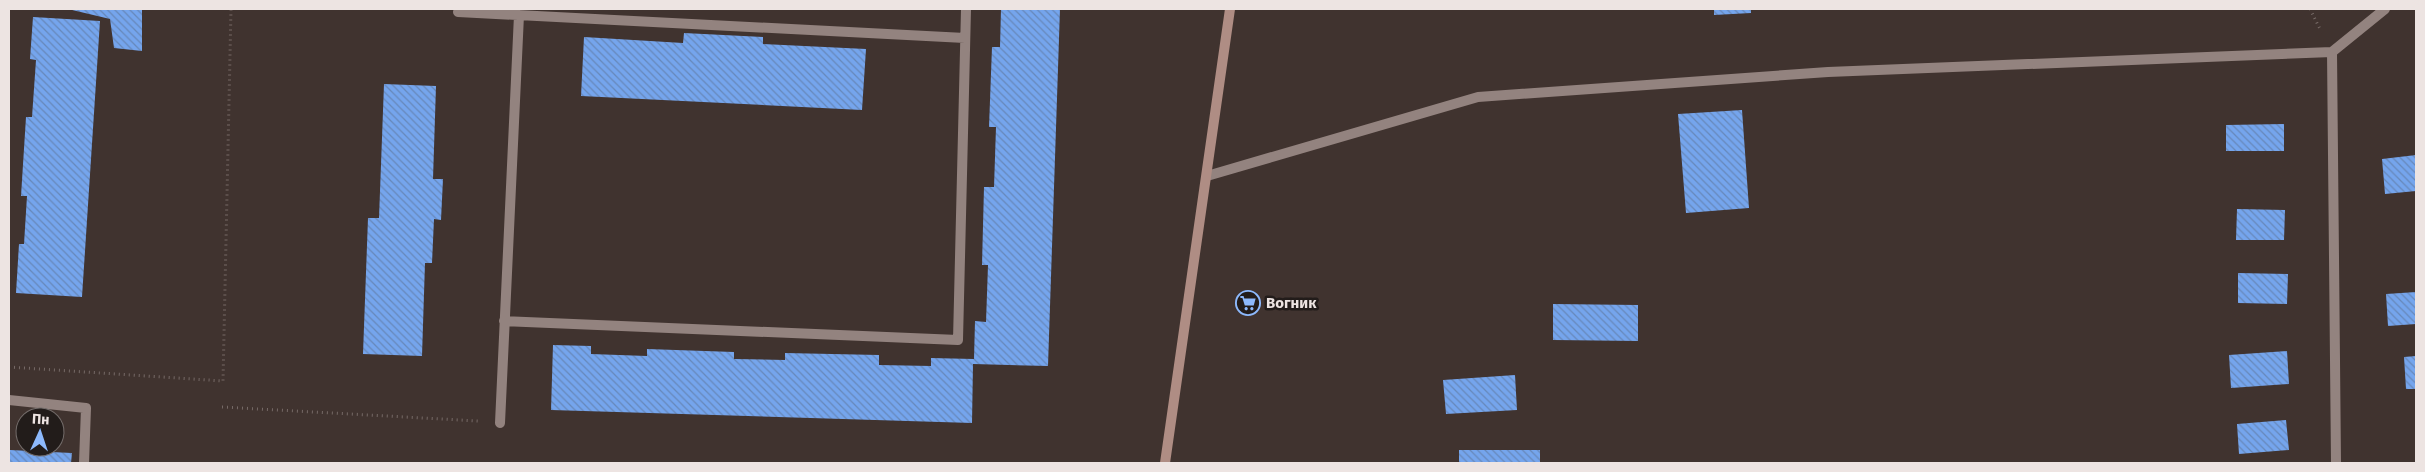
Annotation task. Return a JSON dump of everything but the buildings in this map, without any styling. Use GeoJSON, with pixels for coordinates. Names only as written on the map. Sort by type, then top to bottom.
{"type":"FeatureCollection","features":[{"type":"Feature","properties":{"kind":"street"},"geometry":{"type":"LineString","coordinates":[[504,321],[958,340],[966,9]]}},
{"type":"Feature","properties":{"kind":"street"},"geometry":{"type":"LineString","coordinates":[[1165,463],[1230,9]]}},
{"type":"Feature","properties":{"kind":"street"},"geometry":{"type":"LineString","coordinates":[[1207,176],[1478,97],[1828,72],[2332,52],[2385,9]]}},
{"type":"Feature","properties":{"kind":"street"},"geometry":{"type":"LineString","coordinates":[[458,12],[965,38]]}},
{"type":"Feature","properties":{"kind":"street"},"geometry":{"type":"LineString","coordinates":[[500,423],[519,16]]}},
{"type":"Feature","properties":{"kind":"street"},"geometry":{"type":"LineString","coordinates":[[2332,52],[2336,463]]}},
{"type":"Feature","properties":{"kind":"street"},"geometry":{"type":"LineString","coordinates":[[9,400],[86,408],[84,463]]}},
{"type":"Feature","properties":{"kind":"path"},"geometry":{"type":"LineString","coordinates":[[9,367],[223,381],[231,9]]}},
{"type":"Feature","properties":{"kind":"path"},"geometry":{"type":"LineString","coordinates":[[222,408],[500,423]]}},
{"type":"Feature","properties":{"kind":"place","name":"Вогник"},"geometry":{"type":"Point","coordinates":[1248,303]}}]}
